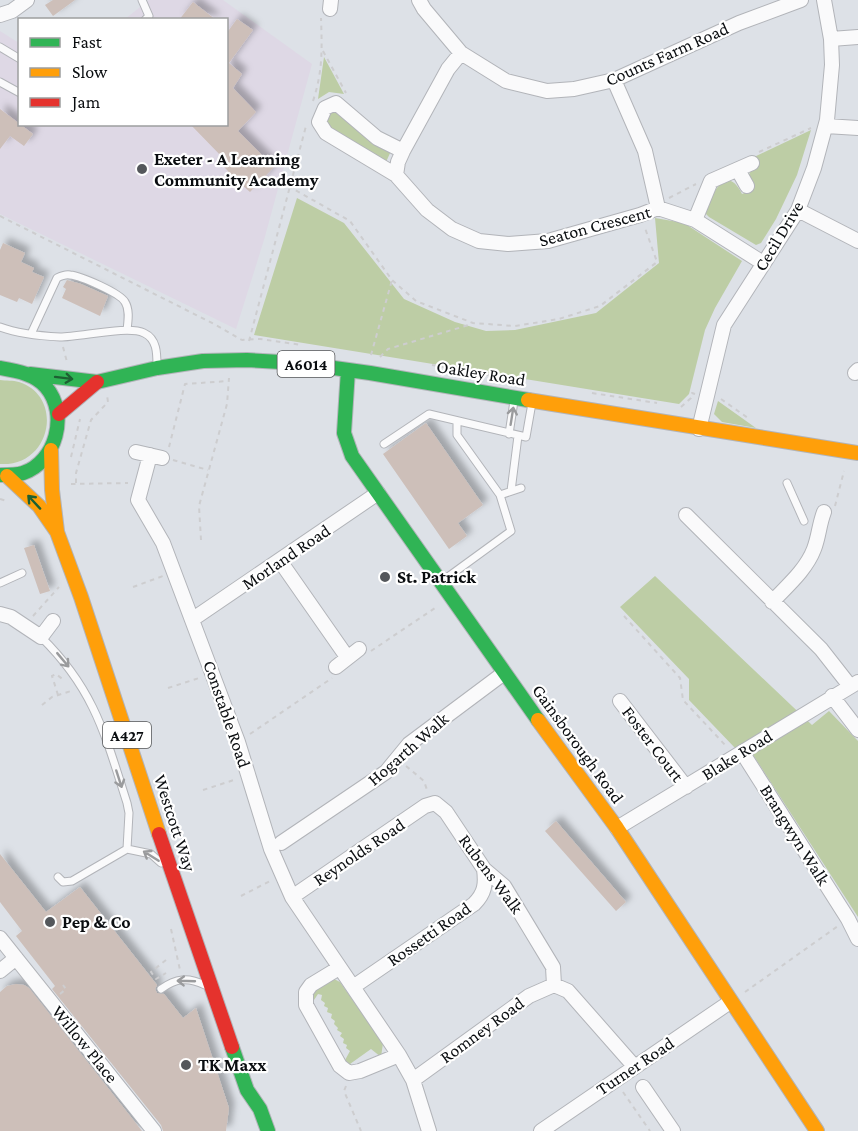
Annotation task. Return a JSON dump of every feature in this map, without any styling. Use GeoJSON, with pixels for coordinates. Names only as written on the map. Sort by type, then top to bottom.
{"type":"FeatureCollection","features":[{"type":"Feature","properties":{"kind":"main road","name":"Oakley Road"},"geometry":{"type":"LineString","coordinates":[[101,390],[157,368],[203,361],[247,360],[298,363],[858,453]]}},
{"type":"Feature","properties":{"kind":"main road"},"geometry":{"type":"LineString","coordinates":[[0,368],[16,369],[30,374],[45,386],[59,414]]}},
{"type":"Feature","properties":{"kind":"main road","name":"Gainsborough Road"},"geometry":{"type":"LineString","coordinates":[[348,370],[344,433],[352,456],[504,673],[617,828],[817,1131]]}},
{"type":"Feature","properties":{"kind":"main road","name":"A6014"},"geometry":{"type":"LineString","coordinates":[[30,374],[101,390]]}},
{"type":"Feature","properties":{"kind":"main road","name":"A6014"},"geometry":{"type":"LineString","coordinates":[[59,414],[101,390]]}},
{"type":"Feature","properties":{"kind":"main road","name":"Westcott Way"},"geometry":{"type":"LineString","coordinates":[[59,414],[58,432],[51,450],[52,490],[57,532],[85,608],[247,1090],[260,1109],[268,1131]]}},
{"type":"Feature","properties":{"kind":"main road"},"geometry":{"type":"LineString","coordinates":[[3,476],[18,474],[32,468],[51,450]]}},
{"type":"Feature","properties":{"kind":"main road","name":"Westcott Way"},"geometry":{"type":"LineString","coordinates":[[3,476],[39,507],[57,532]]}},
{"type":"Feature","properties":{"kind":"main road","name":"Westcott Way"},"geometry":{"type":"LineString","coordinates":[[247,1090],[247,1114]]}},
{"type":"Feature","properties":{"kind":"street"},"geometry":{"type":"LineString","coordinates":[[0,15],[12,11],[27,0]]}},
{"type":"Feature","properties":{"kind":"street","name":"Counts Farm Road"},"geometry":{"type":"LineString","coordinates":[[419,0],[461,53],[506,81],[546,91],[574,89],[614,80],[739,22],[801,0]]}},
{"type":"Feature","properties":{"kind":"street","name":"Cecil Drive"},"geometry":{"type":"LineString","coordinates":[[699,429],[724,325],[798,210],[814,168],[826,123],[832,65],[831,39],[824,0]]}},
{"type":"Feature","properties":{"kind":"street"},"geometry":{"type":"LineString","coordinates":[[831,39],[858,37]]}},
{"type":"Feature","properties":{"kind":"street"},"geometry":{"type":"LineString","coordinates":[[396,175],[403,151],[448,69],[461,53]]}},
{"type":"Feature","properties":{"kind":"street"},"geometry":{"type":"LineString","coordinates":[[614,80],[645,151],[657,206]]}},
{"type":"Feature","properties":{"kind":"street","name":"Seaton Crescent"},"geometry":{"type":"LineString","coordinates":[[403,151],[377,138],[336,103],[325,108],[319,122],[326,133],[396,175],[427,210],[452,229],[479,240],[508,244],[548,242],[640,215],[657,206],[695,220],[763,263]]}},
{"type":"Feature","properties":{"kind":"street"},"geometry":{"type":"LineString","coordinates":[[826,123],[858,128]]}},
{"type":"Feature","properties":{"kind":"street"},"geometry":{"type":"LineString","coordinates":[[695,220],[711,182],[752,163]]}},
{"type":"Feature","properties":{"kind":"street"},"geometry":{"type":"LineString","coordinates":[[738,170],[747,186]]}},
{"type":"Feature","properties":{"kind":"street"},"geometry":{"type":"LineString","coordinates":[[798,210],[858,241]]}},
{"type":"Feature","properties":{"kind":"street","name":"Constable Road"},"geometry":{"type":"LineString","coordinates":[[154,456],[138,500],[163,543],[193,619],[282,874],[292,897],[399,1055],[412,1080],[429,1131]]}},
{"type":"Feature","properties":{"kind":"street","name":"Morland Road"},"geometry":{"type":"LineString","coordinates":[[193,619],[378,493]]}},
{"type":"Feature","properties":{"kind":"street"},"geometry":{"type":"LineString","coordinates":[[772,602],[795,578],[813,552],[818,538],[818,526],[824,512]]}},
{"type":"Feature","properties":{"kind":"street"},"geometry":{"type":"LineString","coordinates":[[686,515],[854,684]]}},
{"type":"Feature","properties":{"kind":"street"},"geometry":{"type":"LineString","coordinates":[[804,521],[818,526]]}},
{"type":"Feature","properties":{"kind":"street"},"geometry":{"type":"LineString","coordinates":[[280,561],[347,657]]}},
{"type":"Feature","properties":{"kind":"street"},"geometry":{"type":"LineString","coordinates":[[0,614],[25,625],[41,637],[53,621]]}},
{"type":"Feature","properties":{"kind":"street"},"geometry":{"type":"LineString","coordinates":[[336,667],[359,649]]}},
{"type":"Feature","properties":{"kind":"street","name":"Hogarth Walk"},"geometry":{"type":"LineString","coordinates":[[281,843],[295,825],[386,772],[409,744],[504,673]]}},
{"type":"Feature","properties":{"kind":"street","name":"Blake Road"},"geometry":{"type":"LineString","coordinates":[[617,828],[854,684]]}},
{"type":"Feature","properties":{"kind":"street"},"geometry":{"type":"LineString","coordinates":[[832,696],[858,730]]}},
{"type":"Feature","properties":{"kind":"street","name":"Foster Court"},"geometry":{"type":"LineString","coordinates":[[620,701],[686,787]]}},
{"type":"Feature","properties":{"kind":"street","name":"Brangwyn Walk"},"geometry":{"type":"LineString","coordinates":[[739,754],[848,919],[858,939]]}},
{"type":"Feature","properties":{"kind":"street","name":"Rubens Walk"},"geometry":{"type":"LineString","coordinates":[[429,805],[435,803],[446,812],[484,869],[504,886],[554,967],[554,985]]}},
{"type":"Feature","properties":{"kind":"street","name":"Reynolds Road"},"geometry":{"type":"LineString","coordinates":[[292,897],[429,805]]}},
{"type":"Feature","properties":{"kind":"street","name":"Rossetti Road"},"geometry":{"type":"LineString","coordinates":[[353,987],[474,904],[482,896],[484,889],[486,880],[484,869]]}},
{"type":"Feature","properties":{"kind":"street","name":"Willow Place"},"geometry":{"type":"LineString","coordinates":[[0,938],[154,1131]]}},
{"type":"Feature","properties":{"kind":"street"},"geometry":{"type":"LineString","coordinates":[[0,971],[16,958]]}},
{"type":"Feature","properties":{"kind":"street"},"geometry":{"type":"LineString","coordinates":[[339,968],[310,985],[306,992],[306,1005],[340,1066],[349,1073],[360,1071],[399,1055]]}},
{"type":"Feature","properties":{"kind":"street"},"geometry":{"type":"LineString","coordinates":[[554,985],[568,991],[634,1066]]}},
{"type":"Feature","properties":{"kind":"street","name":"Romney Road"},"geometry":{"type":"LineString","coordinates":[[412,1080],[529,996],[554,985]]}},
{"type":"Feature","properties":{"kind":"street","name":"Turner Road"},"geometry":{"type":"LineString","coordinates":[[542,1131],[730,1002]]}},
{"type":"Feature","properties":{"kind":"street"},"geometry":{"type":"LineString","coordinates":[[643,1087],[643,1106],[673,1131]]}},
{"type":"Feature","properties":{"kind":"lane"},"geometry":{"type":"LineString","coordinates":[[142,0],[148,18]]}},
{"type":"Feature","properties":{"kind":"lane"},"geometry":{"type":"LineString","coordinates":[[0,47],[18,58]]}},
{"type":"Feature","properties":{"kind":"lane"},"geometry":{"type":"LineString","coordinates":[[0,82],[18,92]]}},
{"type":"Feature","properties":{"kind":"lane"},"geometry":{"type":"LineString","coordinates":[[31,334],[57,278],[72,274],[118,294],[126,302],[127,330]]}},
{"type":"Feature","properties":{"kind":"lane"},"geometry":{"type":"LineString","coordinates":[[0,327],[12,332],[60,337],[127,330],[145,333],[152,340],[156,349],[157,368]]}},
{"type":"Feature","properties":{"kind":"lane"},"geometry":{"type":"LineString","coordinates":[[509,434],[514,397]]}},
{"type":"Feature","properties":{"kind":"lane"},"geometry":{"type":"LineString","coordinates":[[511,491],[522,437],[533,400]]}},
{"type":"Feature","properties":{"kind":"lane"},"geometry":{"type":"LineString","coordinates":[[384,444],[429,414],[522,437]]}},
{"type":"Feature","properties":{"kind":"lane"},"geometry":{"type":"LineString","coordinates":[[441,582],[511,531],[500,495],[458,435],[457,422]]}},
{"type":"Feature","properties":{"kind":"lane"},"geometry":{"type":"LineString","coordinates":[[787,483],[804,521]]}},
{"type":"Feature","properties":{"kind":"lane"},"geometry":{"type":"LineString","coordinates":[[500,495],[521,488]]}},
{"type":"Feature","properties":{"kind":"lane"},"geometry":{"type":"LineString","coordinates":[[0,583],[22,573]]}},
{"type":"Feature","properties":{"kind":"lane"},"geometry":{"type":"LineString","coordinates":[[41,637],[63,657],[82,686],[104,731],[129,813],[127,849]]}},
{"type":"Feature","properties":{"kind":"lane"},"geometry":{"type":"LineString","coordinates":[[58,877],[63,882],[72,882],[127,849],[151,854],[172,872]]}},
{"type":"Feature","properties":{"kind":"lane"},"geometry":{"type":"LineString","coordinates":[[160,989],[182,979],[194,980],[213,989]]}},
{"type":"Feature","properties":{"kind":"path"},"geometry":{"type":"LineString","coordinates":[[311,108],[320,79],[328,6]]}},
{"type":"Feature","properties":{"kind":"path"},"geometry":{"type":"LineString","coordinates":[[323,51],[348,96]]}},
{"type":"Feature","properties":{"kind":"path"},"geometry":{"type":"LineString","coordinates":[[249,341],[288,186],[308,119]]}},
{"type":"Feature","properties":{"kind":"path"},"geometry":{"type":"LineString","coordinates":[[752,163],[749,157],[826,123]]}},
{"type":"Feature","properties":{"kind":"path"},"geometry":{"type":"LineString","coordinates":[[657,206],[695,184],[711,182]]}},
{"type":"Feature","properties":{"kind":"path"},"geometry":{"type":"LineString","coordinates":[[288,186],[350,221],[392,280],[416,301],[473,323],[515,326],[559,319],[600,306],[657,262],[640,215]]}},
{"type":"Feature","properties":{"kind":"path"},"geometry":{"type":"LineString","coordinates":[[0,216],[242,340],[260,339],[306,346]]}},
{"type":"Feature","properties":{"kind":"path"},"geometry":{"type":"LineString","coordinates":[[390,359],[370,356],[392,280]]}},
{"type":"Feature","properties":{"kind":"path"},"geometry":{"type":"LineString","coordinates":[[380,357],[388,349],[473,323]]}},
{"type":"Feature","properties":{"kind":"path"},"geometry":{"type":"LineString","coordinates":[[60,337],[59,345],[63,346],[67,362]]}},
{"type":"Feature","properties":{"kind":"path"},"geometry":{"type":"LineString","coordinates":[[423,364],[513,379]]}},
{"type":"Feature","properties":{"kind":"path"},"geometry":{"type":"LineString","coordinates":[[201,540],[199,506],[227,404],[229,373]]}},
{"type":"Feature","properties":{"kind":"path"},"geometry":{"type":"LineString","coordinates":[[208,470],[154,456],[185,384],[228,381]]}},
{"type":"Feature","properties":{"kind":"path"},"geometry":{"type":"LineString","coordinates":[[76,483],[76,473],[91,420],[108,402],[101,390]]}},
{"type":"Feature","properties":{"kind":"path"},"geometry":{"type":"LineString","coordinates":[[592,393],[665,405]]}},
{"type":"Feature","properties":{"kind":"path"},"geometry":{"type":"LineString","coordinates":[[675,407],[687,403],[692,393],[699,394]]}},
{"type":"Feature","properties":{"kind":"path"},"geometry":{"type":"LineString","coordinates":[[70,458],[82,413]]}},
{"type":"Feature","properties":{"kind":"path"},"geometry":{"type":"LineString","coordinates":[[818,526],[833,513],[844,471]]}},
{"type":"Feature","properties":{"kind":"path"},"geometry":{"type":"LineString","coordinates":[[65,485],[143,483]]}},
{"type":"Feature","properties":{"kind":"path"},"geometry":{"type":"LineString","coordinates":[[133,587],[174,572]]}},
{"type":"Feature","properties":{"kind":"path"},"geometry":{"type":"LineString","coordinates":[[25,625],[60,586]]}},
{"type":"Feature","properties":{"kind":"path"},"geometry":{"type":"LineString","coordinates":[[624,616],[680,678],[683,700],[739,754]]}},
{"type":"Feature","properties":{"kind":"path"},"geometry":{"type":"LineString","coordinates":[[58,695],[52,676],[56,674],[73,690]]}},
{"type":"Feature","properties":{"kind":"path"},"geometry":{"type":"LineString","coordinates":[[168,688],[213,674]]}},
{"type":"Feature","properties":{"kind":"path"},"geometry":{"type":"LineString","coordinates":[[42,705],[52,697],[67,693]]}},
{"type":"Feature","properties":{"kind":"path"},"geometry":{"type":"LineString","coordinates":[[397,758],[424,781],[429,805]]}},
{"type":"Feature","properties":{"kind":"path"},"geometry":{"type":"LineString","coordinates":[[203,790],[249,776]]}},
{"type":"Feature","properties":{"kind":"path"},"geometry":{"type":"LineString","coordinates":[[241,896],[282,874]]}},
{"type":"Feature","properties":{"kind":"path"},"geometry":{"type":"LineString","coordinates":[[730,1002],[848,919]]}},
{"type":"Feature","properties":{"kind":"path"},"geometry":{"type":"LineString","coordinates":[[170,926],[181,973]]}},
{"type":"Feature","properties":{"kind":"path"},"geometry":{"type":"LineString","coordinates":[[156,979],[151,972],[166,960]]}},
{"type":"Feature","properties":{"kind":"path"},"geometry":{"type":"LineString","coordinates":[[59,994],[66,989],[63,986]]}},
{"type":"Feature","properties":{"kind":"path"},"geometry":{"type":"LineString","coordinates":[[349,1073],[345,1091],[361,1131]]}},
{"type":"Feature","properties":{"kind":"path"},"geometry":{"type":"LineString","coordinates":[[614,1080],[643,1106],[650,1131]]}},
{"type":"Feature","properties":{"kind":"shaded area","name":"Exeter - A Learning Community Academy"},"geometry":{"type":"Polygon","coordinates":[[[149,0],[223,0],[312,64],[264,240],[236,329],[0,214],[0,31],[18,42],[18,126],[228,126],[228,18],[126,18],[149,0]]]}},
{"type":"Feature","properties":{"kind":"green space"},"geometry":{"type":"Polygon","coordinates":[[[324,57],[344,94],[329,92],[318,99],[324,57]]]}},
{"type":"Feature","properties":{"kind":"green space"},"geometry":{"type":"Polygon","coordinates":[[[336,111],[391,151],[386,162],[329,129],[326,114],[336,111]]]}},
{"type":"Feature","properties":{"kind":"green space"},"geometry":{"type":"Polygon","coordinates":[[[811,130],[797,175],[776,219],[761,243],[756,245],[705,213],[715,191],[725,181],[736,185],[742,194],[753,189],[748,177],[752,168],[752,158],[811,130]]]}},
{"type":"Feature","properties":{"kind":"green space"},"geometry":{"type":"Polygon","coordinates":[[[297,198],[344,223],[404,299],[455,322],[486,331],[515,330],[596,313],[659,263],[655,218],[684,223],[742,261],[705,330],[689,394],[679,404],[254,335],[297,198]]]}},
{"type":"Feature","properties":{"kind":"green space"},"geometry":{"type":"Polygon","coordinates":[[[0,380],[19,382],[33,390],[43,402],[47,415],[46,430],[41,443],[31,455],[17,462],[0,464],[0,380]]]}},
{"type":"Feature","properties":{"kind":"green space"},"geometry":{"type":"Polygon","coordinates":[[[718,401],[756,428],[722,422],[714,414],[718,401]]]}},
{"type":"Feature","properties":{"kind":"green space"},"geometry":{"type":"Polygon","coordinates":[[[655,576],[812,725],[829,711],[858,741],[858,917],[746,744],[736,749],[689,700],[689,679],[620,607],[655,576]]]}},
{"type":"Feature","properties":{"kind":"green space"},"geometry":{"type":"Polygon","coordinates":[[[334,979],[340,982],[383,1043],[381,1057],[371,1049],[350,1064],[349,1070],[344,1062],[350,1051],[343,1043],[344,1039],[340,1036],[342,1033],[337,1030],[335,1021],[331,1018],[332,1014],[327,1012],[328,1008],[321,1000],[322,995],[318,994],[312,1003],[312,992],[334,979]]]}},
{"type":"Feature","properties":{"kind":"building"},"geometry":{"type":"Polygon","coordinates":[[[53,0],[75,0],[53,16],[45,5],[53,0]]]}},
{"type":"Feature","properties":{"kind":"building"},"geometry":{"type":"Polygon","coordinates":[[[193,2],[213,18],[181,18],[193,2]]]}},
{"type":"Feature","properties":{"kind":"building"},"geometry":{"type":"Polygon","coordinates":[[[237,19],[253,30],[229,63],[242,74],[233,88],[256,112],[238,131],[274,167],[250,192],[243,186],[227,182],[228,171],[220,163],[224,159],[192,126],[228,126],[228,31],[237,19]]]}},
{"type":"Feature","properties":{"kind":"building"},"geometry":{"type":"Polygon","coordinates":[[[0,109],[18,123],[18,126],[22,126],[33,134],[24,146],[10,136],[0,149],[0,109]]]}},
{"type":"Feature","properties":{"kind":"building"},"geometry":{"type":"Polygon","coordinates":[[[3,243],[25,253],[21,262],[34,268],[32,272],[44,277],[32,304],[19,298],[17,302],[0,295],[0,250],[3,243]]]}},
{"type":"Feature","properties":{"kind":"building"},"geometry":{"type":"Polygon","coordinates":[[[67,280],[108,296],[100,316],[62,298],[66,289],[63,287],[67,280]]]}},
{"type":"Feature","properties":{"kind":"building"},"geometry":{"type":"Polygon","coordinates":[[[426,423],[483,505],[458,523],[467,536],[449,549],[383,454],[426,423]]]}},
{"type":"Feature","properties":{"kind":"building"},"geometry":{"type":"Polygon","coordinates":[[[34,545],[50,591],[40,594],[24,548],[34,545]]]}},
{"type":"Feature","properties":{"kind":"building"},"geometry":{"type":"Polygon","coordinates":[[[556,821],[626,902],[616,911],[545,831],[556,821]]]}},
{"type":"Feature","properties":{"kind":"building"},"geometry":{"type":"Polygon","coordinates":[[[0,854],[46,912],[80,887],[157,985],[155,989],[157,993],[164,994],[183,1018],[196,1008],[229,1108],[226,1131],[163,1131],[161,1125],[52,989],[55,986],[16,936],[22,931],[0,902],[0,854]]]}},
{"type":"Feature","properties":{"kind":"building"},"geometry":{"type":"Polygon","coordinates":[[[16,984],[29,988],[142,1131],[0,1131],[0,992],[7,986],[16,984]]]}},
{"type":"Feature","properties":{"kind":"traffic: fast"},"geometry":{"type":"LineString","coordinates":[[30,374],[97,382],[157,368],[203,361],[247,360],[298,363],[370,373],[528,400]]}},
{"type":"Feature","properties":{"kind":"traffic: fast"},"geometry":{"type":"LineString","coordinates":[[0,368],[25,374],[42,383],[53,398],[58,423],[51,448],[44,459],[21,474],[0,475]]}},
{"type":"Feature","properties":{"kind":"traffic: fast"},"geometry":{"type":"LineString","coordinates":[[348,370],[344,433],[352,456],[538,720]]}},
{"type":"Feature","properties":{"kind":"traffic: fast"},"geometry":{"type":"LineString","coordinates":[[232,1047],[247,1090],[260,1109],[268,1131]]}},
{"type":"Feature","properties":{"kind":"traffic: slow"},"geometry":{"type":"LineString","coordinates":[[528,400],[858,453]]}},
{"type":"Feature","properties":{"kind":"traffic: slow"},"geometry":{"type":"LineString","coordinates":[[51,450],[52,490],[57,531]]}},
{"type":"Feature","properties":{"kind":"traffic: slow"},"geometry":{"type":"LineString","coordinates":[[7,476],[39,506],[57,532],[81,597],[159,834]]}},
{"type":"Feature","properties":{"kind":"traffic: slow"},"geometry":{"type":"LineString","coordinates":[[538,720],[617,828],[817,1131]]}},
{"type":"Feature","properties":{"kind":"traffic: jam"},"geometry":{"type":"LineString","coordinates":[[59,414],[97,382]]}},
{"type":"Feature","properties":{"kind":"traffic: jam"},"geometry":{"type":"LineString","coordinates":[[159,834],[232,1047]]}},
{"type":"Feature","properties":{"kind":"place","name":"Exeter - A Learning Community Academy"},"geometry":{"type":"Point","coordinates":[142,169]}},
{"type":"Feature","properties":{"kind":"place","name":"St. Patrick"},"geometry":{"type":"Point","coordinates":[385,577]}},
{"type":"Feature","properties":{"kind":"place","name":"Pep & Co"},"geometry":{"type":"Point","coordinates":[50,922]}},
{"type":"Feature","properties":{"kind":"place","name":"TK Maxx"},"geometry":{"type":"Point","coordinates":[186,1065]}}]}
